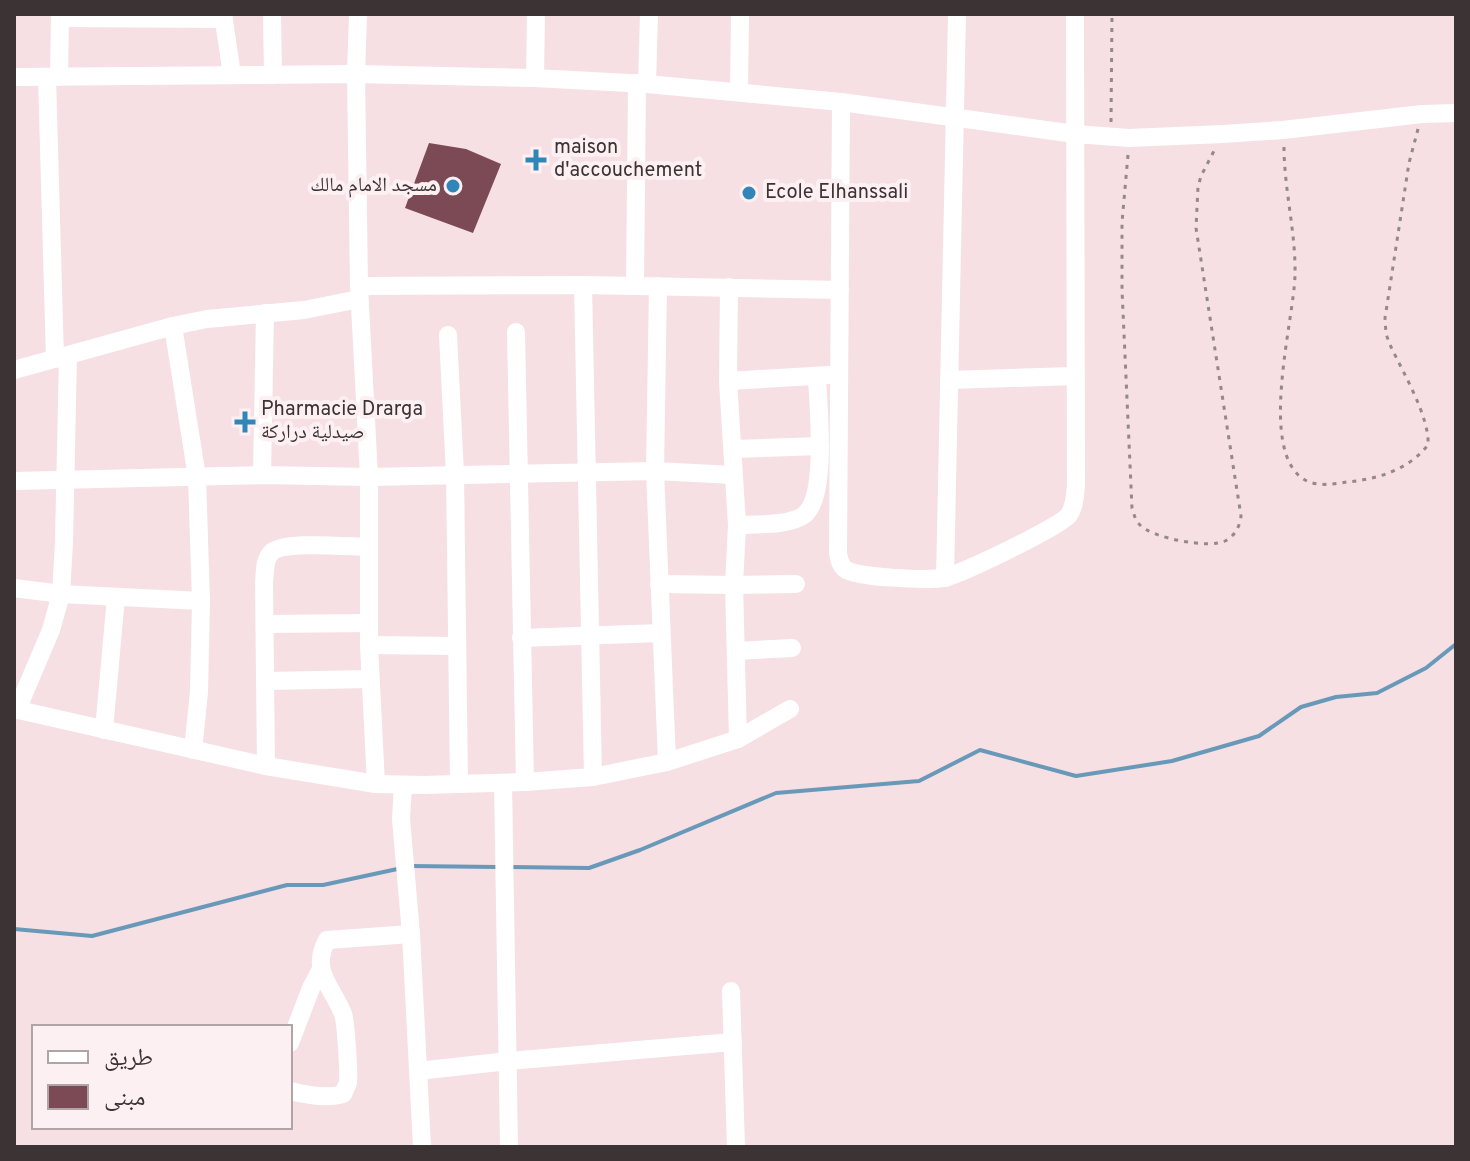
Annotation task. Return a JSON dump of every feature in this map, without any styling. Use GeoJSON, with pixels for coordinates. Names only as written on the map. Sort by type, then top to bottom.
{"type":"FeatureCollection","features":[{"type":"Feature","properties":{"kind":"street"},"geometry":{"type":"LineString","coordinates":[[272,14],[273,75]]}},
{"type":"Feature","properties":{"kind":"street"},"geometry":{"type":"LineString","coordinates":[[358,14],[359,293],[369,477],[369,645],[376,784]]}},
{"type":"Feature","properties":{"kind":"street"},"geometry":{"type":"LineString","coordinates":[[535,78],[536,14]]}},
{"type":"Feature","properties":{"kind":"street"},"geometry":{"type":"LineString","coordinates":[[635,286],[642,84],[649,14]]}},
{"type":"Feature","properties":{"kind":"street"},"geometry":{"type":"LineString","coordinates":[[739,92],[740,14]]}},
{"type":"Feature","properties":{"kind":"street"},"geometry":{"type":"LineString","coordinates":[[945,578],[957,14]]}},
{"type":"Feature","properties":{"kind":"street"},"geometry":{"type":"LineString","coordinates":[[841,102],[838,553],[843,567],[866,576],[945,578],[1063,522],[1073,508],[1076,485],[1075,14]]}},
{"type":"Feature","properties":{"kind":"street"},"geometry":{"type":"LineString","coordinates":[[232,75],[223,17],[60,16],[53,77],[65,479],[61,594],[41,655],[16,710],[266,766],[376,784],[403,785],[593,777],[667,762],[738,739],[790,709]]}},
{"type":"Feature","properties":{"kind":"street"},"geometry":{"type":"LineString","coordinates":[[14,77],[356,74],[535,78],[841,102],[1075,134],[1120,137],[1283,130],[1456,113]]}},
{"type":"Feature","properties":{"kind":"street"},"geometry":{"type":"LineString","coordinates":[[583,285],[593,777]]}},
{"type":"Feature","properties":{"kind":"street"},"geometry":{"type":"LineString","coordinates":[[14,370],[173,326],[207,319],[331,306],[359,293],[583,285],[840,290]]}},
{"type":"Feature","properties":{"kind":"street"},"geometry":{"type":"LineString","coordinates":[[658,286],[655,471],[667,762]]}},
{"type":"Feature","properties":{"kind":"street"},"geometry":{"type":"LineString","coordinates":[[729,287],[728,381],[737,525],[734,585],[738,739]]}},
{"type":"Feature","properties":{"kind":"street"},"geometry":{"type":"LineString","coordinates":[[262,475],[265,313]]}},
{"type":"Feature","properties":{"kind":"street"},"geometry":{"type":"LineString","coordinates":[[173,326],[197,477],[201,601],[199,692],[193,750]]}},
{"type":"Feature","properties":{"kind":"street"},"geometry":{"type":"LineString","coordinates":[[516,332],[525,782]]}},
{"type":"Feature","properties":{"kind":"street"},"geometry":{"type":"LineString","coordinates":[[448,335],[455,474],[459,784]]}},
{"type":"Feature","properties":{"kind":"street"},"geometry":{"type":"LineString","coordinates":[[728,381],[839,374]]}},
{"type":"Feature","properties":{"kind":"street"},"geometry":{"type":"LineString","coordinates":[[737,525],[794,521],[813,506],[819,483],[817,376]]}},
{"type":"Feature","properties":{"kind":"street"},"geometry":{"type":"LineString","coordinates":[[949,380],[1075,376]]}},
{"type":"Feature","properties":{"kind":"street"},"geometry":{"type":"LineString","coordinates":[[734,449],[820,446]]}},
{"type":"Feature","properties":{"kind":"street"},"geometry":{"type":"LineString","coordinates":[[14,481],[655,471],[733,475]]}},
{"type":"Feature","properties":{"kind":"street"},"geometry":{"type":"LineString","coordinates":[[266,766],[265,562],[278,547],[369,547]]}},
{"type":"Feature","properties":{"kind":"street"},"geometry":{"type":"LineString","coordinates":[[659,584],[796,584]]}},
{"type":"Feature","properties":{"kind":"street"},"geometry":{"type":"LineString","coordinates":[[14,588],[61,594],[201,601]]}},
{"type":"Feature","properties":{"kind":"street"},"geometry":{"type":"LineString","coordinates":[[104,730],[116,597]]}},
{"type":"Feature","properties":{"kind":"street"},"geometry":{"type":"LineString","coordinates":[[266,624],[369,623]]}},
{"type":"Feature","properties":{"kind":"street"},"geometry":{"type":"LineString","coordinates":[[521,638],[661,633]]}},
{"type":"Feature","properties":{"kind":"street"},"geometry":{"type":"LineString","coordinates":[[369,645],[457,646]]}},
{"type":"Feature","properties":{"kind":"street"},"geometry":{"type":"LineString","coordinates":[[736,651],[792,648]]}},
{"type":"Feature","properties":{"kind":"street"},"geometry":{"type":"LineString","coordinates":[[267,681],[370,679]]}},
{"type":"Feature","properties":{"kind":"street"},"geometry":{"type":"LineString","coordinates":[[503,783],[509,1147]]}},
{"type":"Feature","properties":{"kind":"street"},"geometry":{"type":"LineString","coordinates":[[403,785],[401,819],[411,934],[422,1147]]}},
{"type":"Feature","properties":{"kind":"street"},"geometry":{"type":"LineString","coordinates":[[292,1091],[336,1096],[343,1094],[348,1084],[345,1018],[321,969],[320,954],[327,940],[411,934]]}},
{"type":"Feature","properties":{"kind":"street"},"geometry":{"type":"LineString","coordinates":[[292,1038],[321,969]]}},
{"type":"Feature","properties":{"kind":"street"},"geometry":{"type":"LineString","coordinates":[[731,991],[736,1147]]}},
{"type":"Feature","properties":{"kind":"street"},"geometry":{"type":"LineString","coordinates":[[418,1071],[733,1042]]}},
{"type":"Feature","properties":{"kind":"path"},"geometry":{"type":"LineString","coordinates":[[1112,14],[1120,137],[1122,290],[1132,508],[1141,527],[1150,533],[1209,544],[1228,540],[1240,525],[1241,516],[1196,228],[1201,176],[1223,134]]}},
{"type":"Feature","properties":{"kind":"path"},"geometry":{"type":"LineString","coordinates":[[1283,130],[1295,287],[1280,392],[1283,442],[1292,469],[1305,480],[1330,484],[1353,482],[1398,470],[1428,445],[1425,422],[1386,334],[1385,318],[1409,163],[1422,114]]}},
{"type":"Feature","properties":{"kind":"building","name":"مسجد الامام مالك"},"geometry":{"type":"Polygon","coordinates":[[[429,143],[466,149],[501,164],[473,233],[405,208],[429,143]]]}},
{"type":"Feature","properties":{"kind":"waterway"},"geometry":{"type":"LineString","coordinates":[[510,867],[589,868],[776,793],[919,781],[980,750],[1076,776],[1172,761],[1259,736],[1301,707],[1336,697],[1377,693],[1426,668],[1456,644]]}},
{"type":"Feature","properties":{"kind":"waterway"},"geometry":{"type":"LineString","coordinates":[[410,866],[497,867]]}},
{"type":"Feature","properties":{"kind":"waterway"},"geometry":{"type":"LineString","coordinates":[[14,929],[92,936],[287,885],[323,885],[402,868]]}},
{"type":"Feature","properties":{"kind":"place","name":"maison d'accouchement"},"geometry":{"type":"Point","coordinates":[536,160]}},
{"type":"Feature","properties":{"kind":"place","name":"مسجد الامام مالك"},"geometry":{"type":"Point","coordinates":[453,186]}},
{"type":"Feature","properties":{"kind":"place","name":"Ecole Elhanssali"},"geometry":{"type":"Point","coordinates":[749,193]}},
{"type":"Feature","properties":{"kind":"place","name":"Pharmacie Drarga صيدلية دراركة"},"geometry":{"type":"Point","coordinates":[245,422]}}]}
